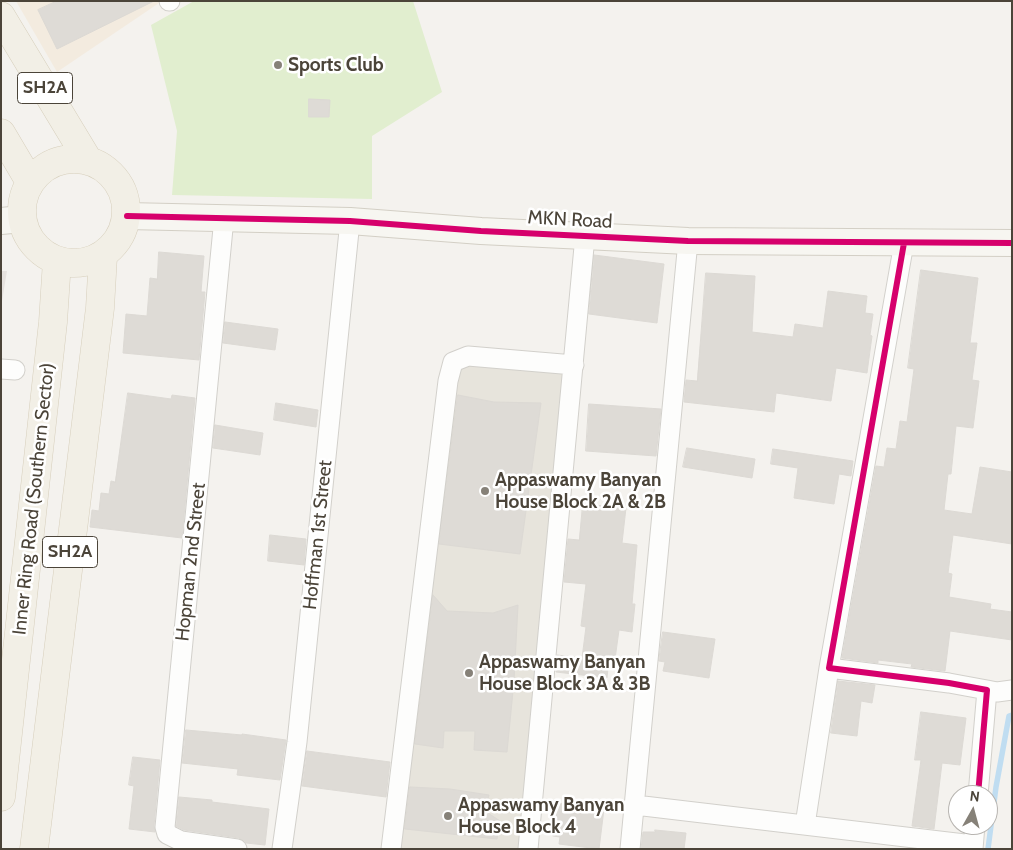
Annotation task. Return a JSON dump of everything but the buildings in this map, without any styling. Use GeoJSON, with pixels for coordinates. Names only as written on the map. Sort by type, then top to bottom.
{"type":"FeatureCollection","features":[{"type":"Feature","properties":{"kind":"main road","name":"SH2A"},"geometry":{"type":"LineString","coordinates":[[1,16],[88,160]]}},
{"type":"Feature","properties":{"kind":"main road"},"geometry":{"type":"LineString","coordinates":[[1,133],[30,182]]}},
{"type":"Feature","properties":{"kind":"main road","name":"SH2A"},"geometry":{"type":"LineString","coordinates":[[67,159],[88,160],[107,170],[120,185],[126,199],[127,216],[119,239],[103,256],[80,264],[57,261],[38,250],[11,220],[22,204],[30,182],[46,166],[67,159]]}},
{"type":"Feature","properties":{"kind":"main road","name":"SH2A"},"geometry":{"type":"LineString","coordinates":[[34,849],[99,318],[103,256]]}},
{"type":"Feature","properties":{"kind":"main road","name":"Inner Ring Road (Southern Sector)"},"geometry":{"type":"LineString","coordinates":[[1,797],[53,322],[57,261]]}},
{"type":"Feature","properties":{"kind":"street","name":"MKN Road"},"geometry":{"type":"LineString","coordinates":[[127,216],[350,221],[481,231],[688,241],[1012,242]]}},
{"type":"Feature","properties":{"kind":"street","name":"Hopman 2nd Street"},"geometry":{"type":"LineString","coordinates":[[224,218],[165,828],[167,834],[181,841],[237,849]]}},
{"type":"Feature","properties":{"kind":"street","name":"Hoffman 1st Street"},"geometry":{"type":"LineString","coordinates":[[282,849],[296,742],[350,221]]}},
{"type":"Feature","properties":{"kind":"street"},"geometry":{"type":"LineString","coordinates":[[528,849],[585,236]]}},
{"type":"Feature","properties":{"kind":"street"},"geometry":{"type":"LineString","coordinates":[[630,849],[688,241]]}},
{"type":"Feature","properties":{"kind":"street"},"geometry":{"type":"LineString","coordinates":[[805,825],[828,668],[904,243]]}},
{"type":"Feature","properties":{"kind":"street"},"geometry":{"type":"LineString","coordinates":[[391,849],[448,381],[453,362],[468,356],[574,365]]}},
{"type":"Feature","properties":{"kind":"street"},"geometry":{"type":"LineString","coordinates":[[828,668],[949,683],[996,692],[1012,690]]}},
{"type":"Feature","properties":{"kind":"street"},"geometry":{"type":"LineString","coordinates":[[979,785],[987,690]]}},
{"type":"Feature","properties":{"kind":"street"},"geometry":{"type":"LineString","coordinates":[[635,805],[973,847]]}},
{"type":"Feature","properties":{"kind":"shaded area"},"geometry":{"type":"Polygon","coordinates":[[[16,1],[162,1],[57,72],[16,1]]]}},
{"type":"Feature","properties":{"kind":"shaded area"},"geometry":{"type":"Polygon","coordinates":[[[1,271],[7,271],[1,307],[1,271]]]}},
{"type":"Feature","properties":{"kind":"shaded area"},"geometry":{"type":"Polygon","coordinates":[[[453,362],[574,365],[528,849],[391,849],[453,362]]]}},
{"type":"Feature","properties":{"kind":"green space"},"geometry":{"type":"Polygon","coordinates":[[[194,1],[413,1],[442,92],[372,136],[372,199],[172,195],[177,131],[151,25],[194,1]]]}},
{"type":"Feature","properties":{"kind":"waterway"},"geometry":{"type":"LineString","coordinates":[[988,849],[996,787],[1009,716],[1012,715]]}},
{"type":"Feature","properties":{"kind":"cycle path"},"geometry":{"type":"LineString","coordinates":[[127,216],[350,221],[481,231],[688,241],[1012,243]]}},
{"type":"Feature","properties":{"kind":"cycle path"},"geometry":{"type":"LineString","coordinates":[[904,243],[829,668],[949,683],[987,690],[979,785]]}},
{"type":"Feature","properties":{"kind":"place","name":"Sports Club"},"geometry":{"type":"Point","coordinates":[278,65]}},
{"type":"Feature","properties":{"kind":"place","name":"Appaswamy Banyan House Block 2A & 2B"},"geometry":{"type":"Point","coordinates":[485,491]}},
{"type":"Feature","properties":{"kind":"place","name":"Appaswamy Banyan House Block 3A & 3B"},"geometry":{"type":"Point","coordinates":[469,673]}},
{"type":"Feature","properties":{"kind":"place","name":"Appaswamy Banyan House Block 4"},"geometry":{"type":"Point","coordinates":[448,816]}}]}
